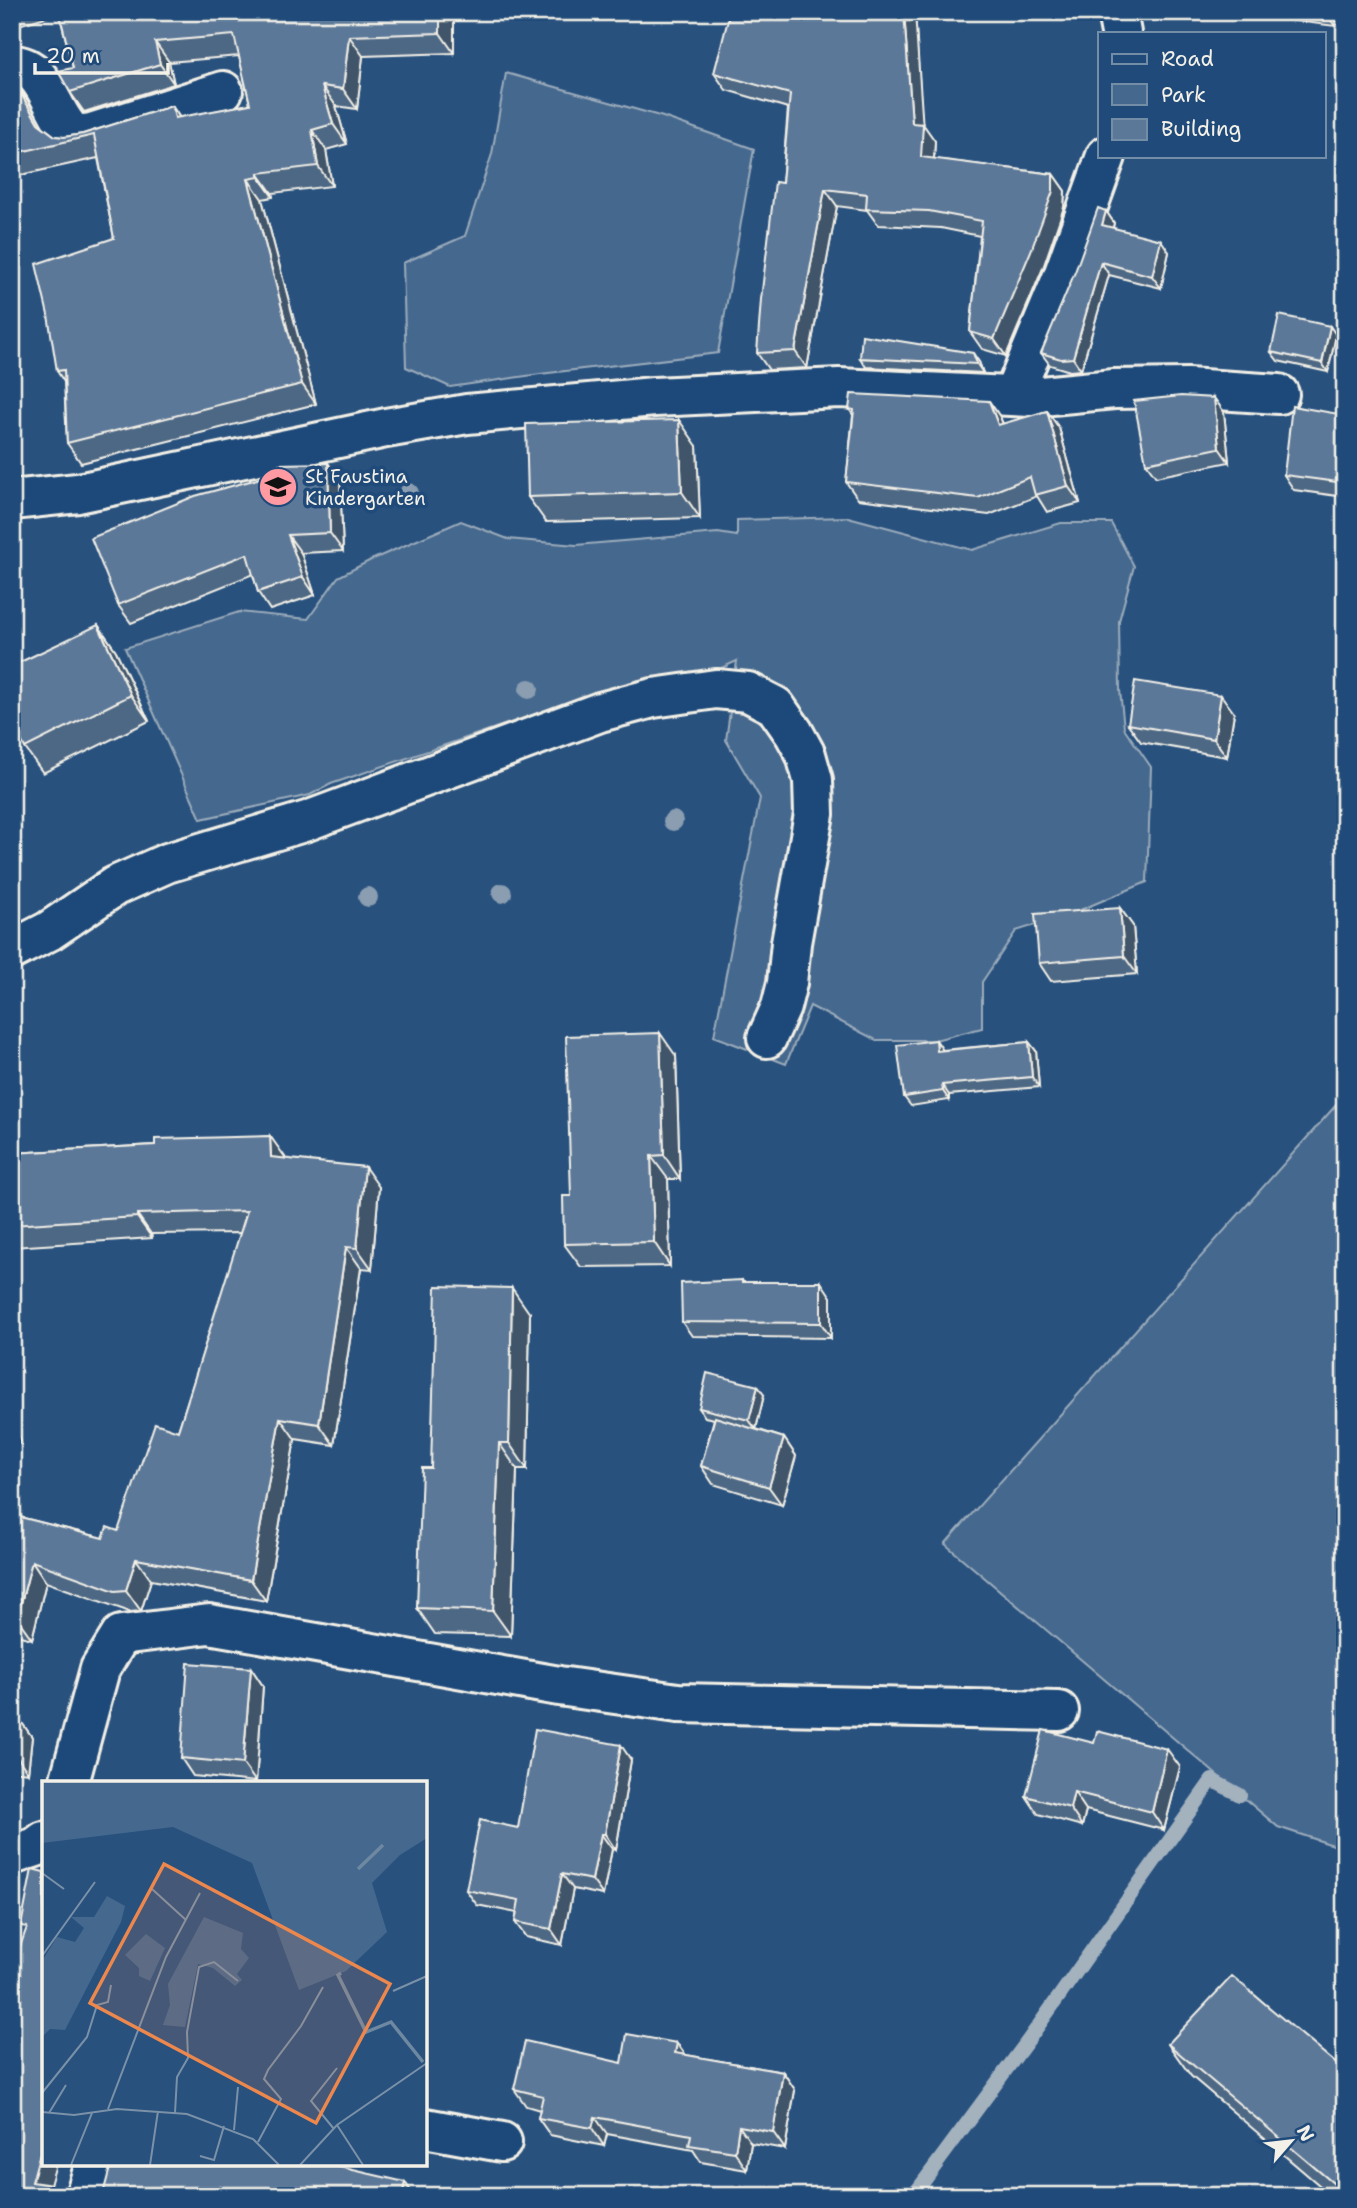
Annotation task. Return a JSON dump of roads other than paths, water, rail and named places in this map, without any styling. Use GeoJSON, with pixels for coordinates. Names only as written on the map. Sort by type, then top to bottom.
{"type":"FeatureCollection","features":[{"type":"Feature","properties":{"kind":"street"},"geometry":{"type":"LineString","coordinates":[[1117,12],[1121,32]]}},
{"type":"Feature","properties":{"kind":"street"},"geometry":{"type":"LineString","coordinates":[[12,65],[27,66],[38,76],[65,127],[76,135],[91,133],[223,91]]}},
{"type":"Feature","properties":{"kind":"street"},"geometry":{"type":"LineString","coordinates":[[1013,396],[1063,276],[1105,158]]}},
{"type":"Feature","properties":{"kind":"street"},"geometry":{"type":"LineString","coordinates":[[12,500],[78,493],[386,428],[467,414],[654,397],[838,388],[1031,397],[1114,389],[1187,388],[1279,394]]}},
{"type":"Feature","properties":{"kind":"street"},"geometry":{"type":"LineString","coordinates":[[12,950],[49,931],[115,886],[167,863],[307,821],[600,712],[653,698],[716,689],[748,692],[775,706],[794,733],[806,755],[813,792],[814,814],[791,943],[787,983],[781,1007],[767,1038]]}},
{"type":"Feature","properties":{"kind":"street"},"geometry":{"type":"LineString","coordinates":[[70,1781],[100,1669],[121,1635],[209,1624],[559,1686],[678,1703],[1059,1712]]}},
{"type":"Feature","properties":{"kind":"street"},"geometry":{"type":"LineString","coordinates":[[12,1854],[42,1842]]}},
{"type":"Feature","properties":{"kind":"street"},"geometry":{"type":"LineString","coordinates":[[427,2128],[502,2142]]}},
{"type":"Feature","properties":{"kind":"street"},"geometry":{"type":"LineString","coordinates":[[85,2196],[94,2166]]}},
{"type":"Feature","properties":{"kind":"waterway"},"geometry":{"type":"LineString","coordinates":[[913,2196],[1029,2039],[1212,1780],[1240,1795]]}},
{"type":"Feature","properties":{"kind":"place","name":"St Faustina Kindergarten"},"geometry":{"type":"Point","coordinates":[278,487]}}]}
